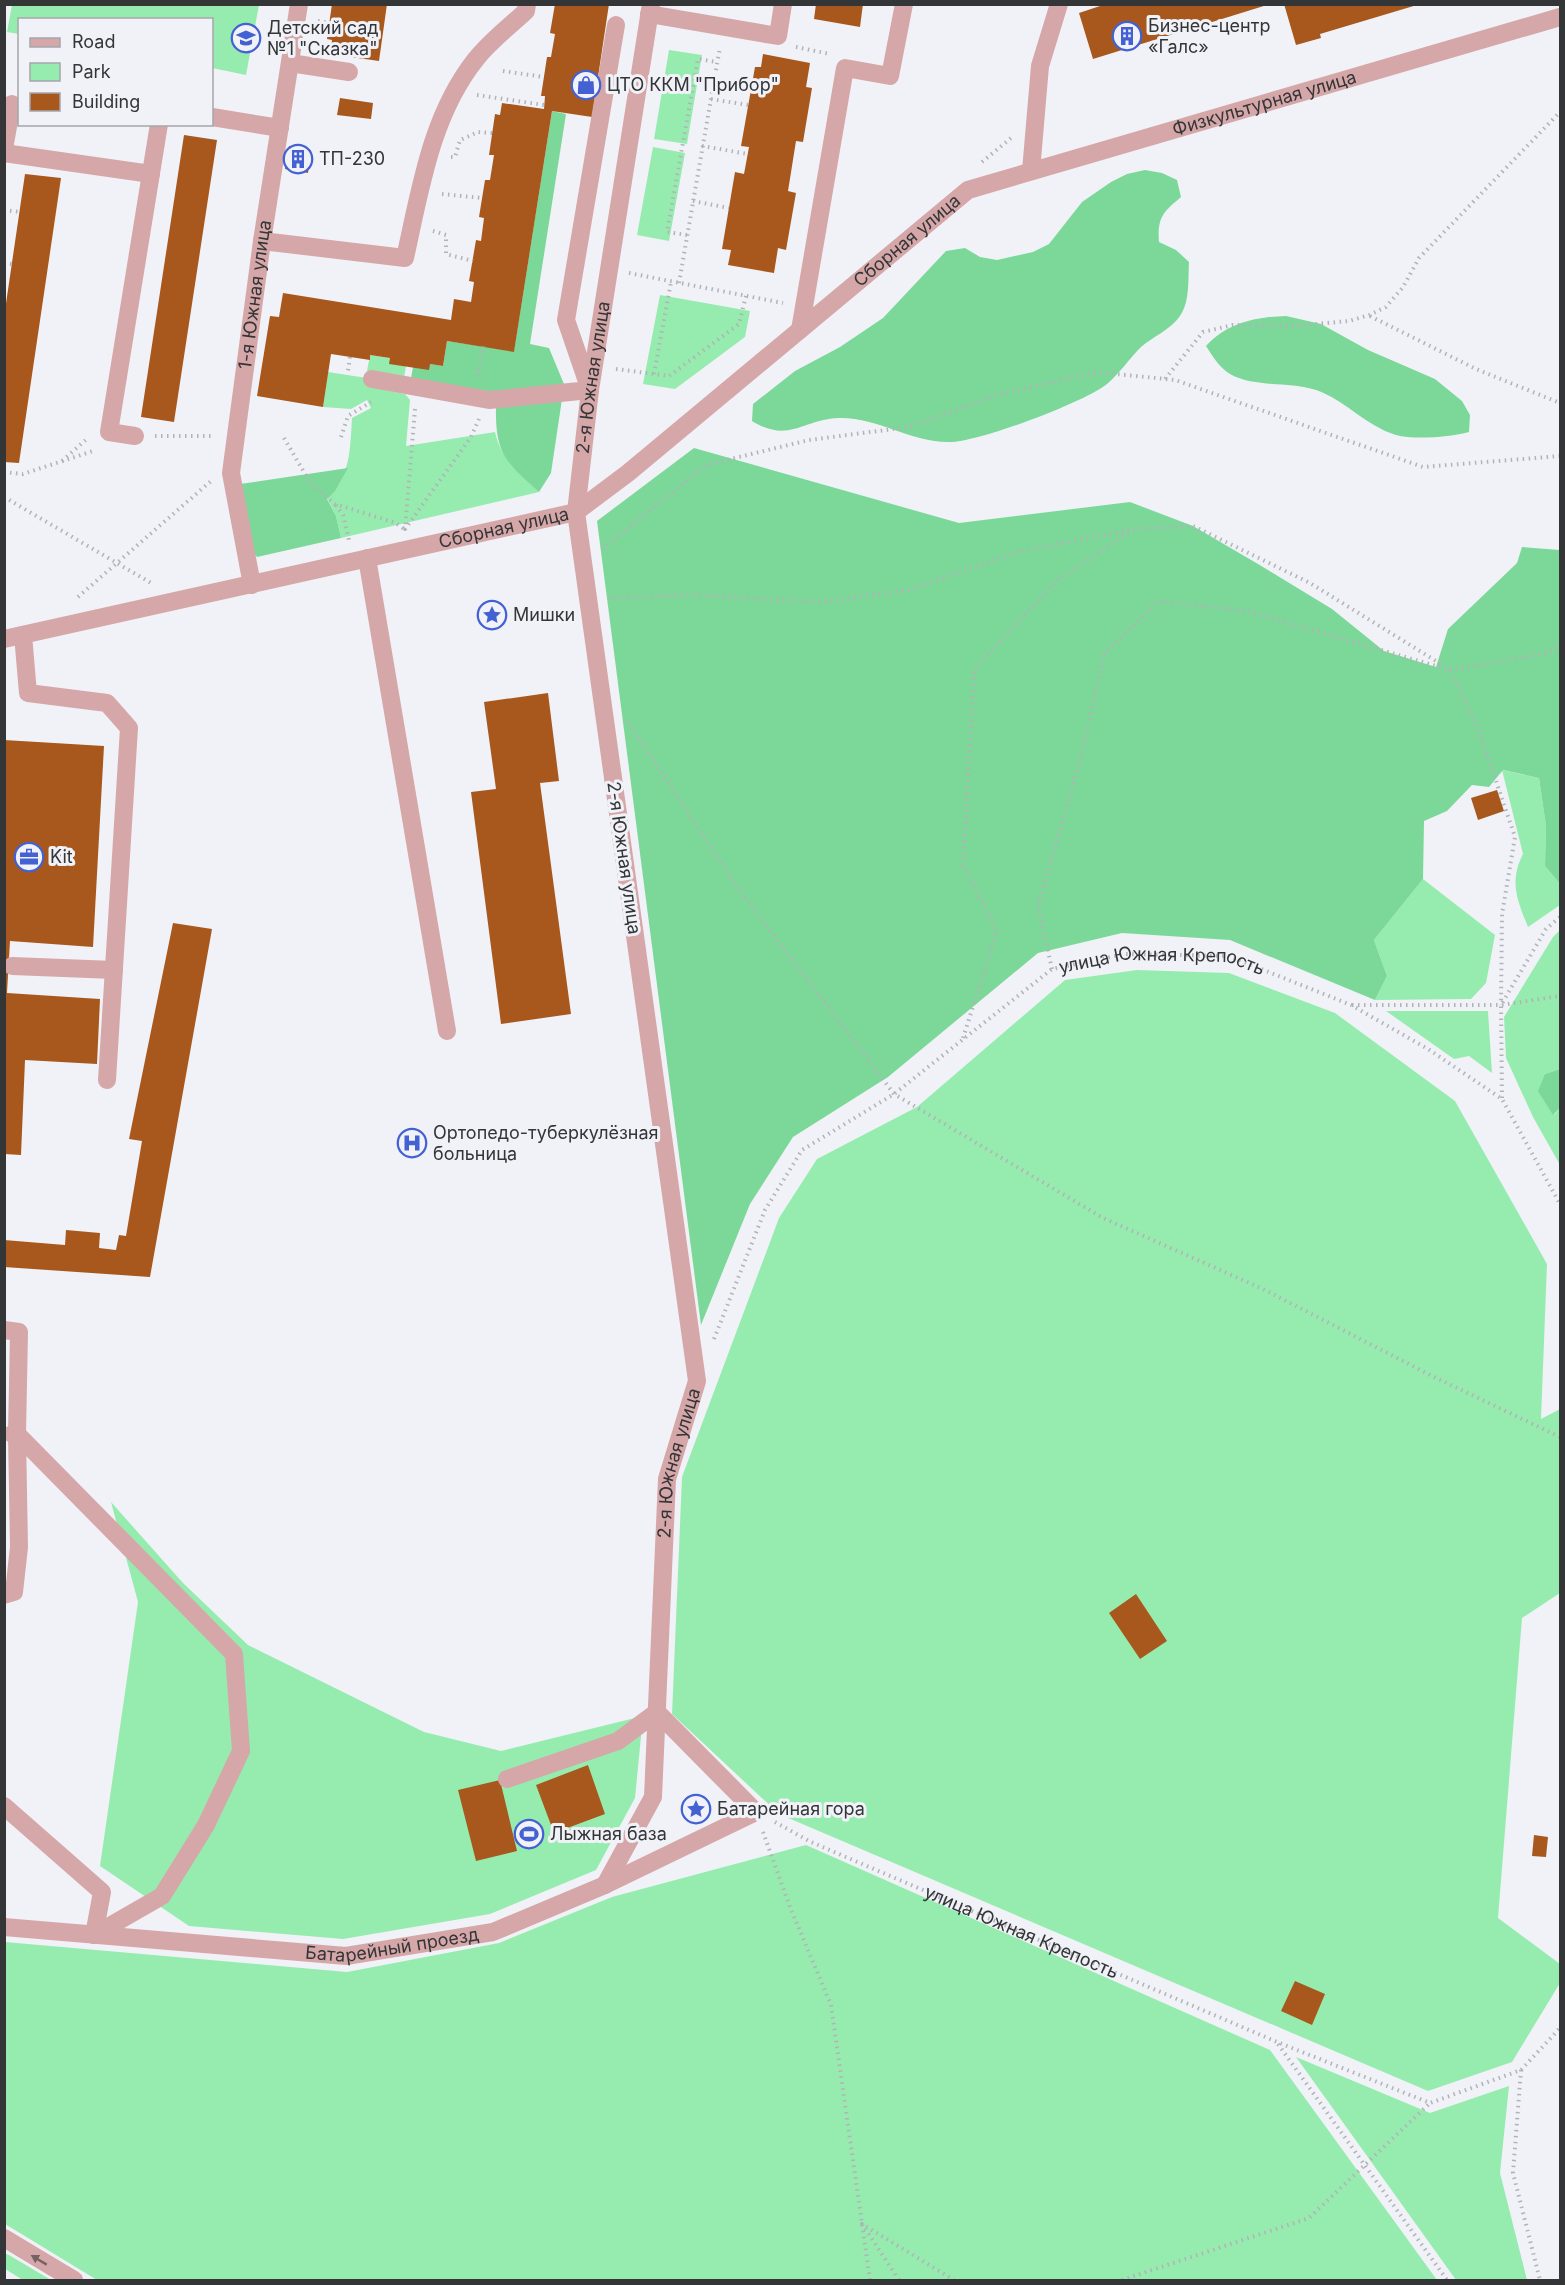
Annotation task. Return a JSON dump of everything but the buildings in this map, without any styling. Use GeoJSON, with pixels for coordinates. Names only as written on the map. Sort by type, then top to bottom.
{"type":"FeatureCollection","features":[{"type":"Feature","properties":{"kind":"street","name":"1-я Южная улица"},"geometry":{"type":"LineString","coordinates":[[252,585],[231,473],[262,241],[299,4]]}},
{"type":"Feature","properties":{"kind":"street"},"geometry":{"type":"LineString","coordinates":[[262,241],[405,258],[428,154],[452,97],[476,59],[526,11],[527,4]]}},
{"type":"Feature","properties":{"kind":"street"},"geometry":{"type":"LineString","coordinates":[[650,9],[778,36],[783,4]]}},
{"type":"Feature","properties":{"kind":"street"},"geometry":{"type":"LineString","coordinates":[[800,330],[845,68],[890,76],[904,4]]}},
{"type":"Feature","properties":{"kind":"street"},"geometry":{"type":"LineString","coordinates":[[1031,171],[1040,66],[1059,4]]}},
{"type":"Feature","properties":{"kind":"street","name":"2-я Южная улица"},"geometry":{"type":"LineString","coordinates":[[605,1885],[652,1797],[667,1479],[697,1381],[576,512],[590,390],[650,9]]}},
{"type":"Feature","properties":{"kind":"street","name":"Физкультурная улица"},"geometry":{"type":"LineString","coordinates":[[968,190],[1560,17]]}},
{"type":"Feature","properties":{"kind":"street"},"geometry":{"type":"LineString","coordinates":[[372,379],[482,399],[590,390],[566,320],[616,25]]}},
{"type":"Feature","properties":{"kind":"street"},"geometry":{"type":"LineString","coordinates":[[290,63],[349,72]]}},
{"type":"Feature","properties":{"kind":"street"},"geometry":{"type":"LineString","coordinates":[[12,104],[4,151],[151,174]]}},
{"type":"Feature","properties":{"kind":"street"},"geometry":{"type":"LineString","coordinates":[[213,117],[280,128]]}},
{"type":"Feature","properties":{"kind":"street"},"geometry":{"type":"LineString","coordinates":[[135,436],[109,432],[159,126]]}},
{"type":"Feature","properties":{"kind":"street","name":"Сборная улица"},"geometry":{"type":"LineString","coordinates":[[4,639],[576,512],[628,473],[968,190]]}},
{"type":"Feature","properties":{"kind":"street"},"geometry":{"type":"LineString","coordinates":[[367,558],[447,1031]]}},
{"type":"Feature","properties":{"kind":"street"},"geometry":{"type":"LineString","coordinates":[[23,635],[28,693],[106,703],[129,728],[107,1080]]}},
{"type":"Feature","properties":{"kind":"street"},"geometry":{"type":"LineString","coordinates":[[12,966],[114,970]]}},
{"type":"Feature","properties":{"kind":"street"},"geometry":{"type":"LineString","coordinates":[[4,1330],[19,1332],[11,1434],[19,1547],[14,1592],[4,1595]]}},
{"type":"Feature","properties":{"kind":"street"},"geometry":{"type":"LineString","coordinates":[[11,1434],[234,1654],[241,1751],[206,1825],[162,1896],[94,1935]]}},
{"type":"Feature","properties":{"kind":"street"},"geometry":{"type":"LineString","coordinates":[[507,1779],[618,1741],[657,1712],[756,1812]]}},
{"type":"Feature","properties":{"kind":"street"},"geometry":{"type":"LineString","coordinates":[[4,1806],[102,1892],[94,1935]]}},
{"type":"Feature","properties":{"kind":"street","name":"Батарейный проезд"},"geometry":{"type":"LineString","coordinates":[[4,1927],[346,1956],[493,1932],[605,1885],[756,1812]]}},
{"type":"Feature","properties":{"kind":"street"},"geometry":{"type":"LineString","coordinates":[[4,2238],[74,2280]]}},
{"type":"Feature","properties":{"kind":"path"},"geometry":{"type":"LineString","coordinates":[[679,283],[720,44]]}},
{"type":"Feature","properties":{"kind":"path"},"geometry":{"type":"LineString","coordinates":[[787,45],[838,55]]}},
{"type":"Feature","properties":{"kind":"path"},"geometry":{"type":"LineString","coordinates":[[687,236],[667,232],[698,59],[717,62]]}},
{"type":"Feature","properties":{"kind":"path"},"geometry":{"type":"LineString","coordinates":[[503,71],[544,77]]}},
{"type":"Feature","properties":{"kind":"path"},"geometry":{"type":"LineString","coordinates":[[469,94],[544,105]]}},
{"type":"Feature","properties":{"kind":"path"},"geometry":{"type":"LineString","coordinates":[[711,99],[748,105]]}},
{"type":"Feature","properties":{"kind":"path"},"geometry":{"type":"LineString","coordinates":[[1164,379],[1203,332],[1233,325],[1294,326],[1349,321],[1386,307],[1403,287],[1419,258],[1560,112]]}},
{"type":"Feature","properties":{"kind":"path"},"geometry":{"type":"LineString","coordinates":[[974,169],[1019,131]]}},
{"type":"Feature","properties":{"kind":"path"},"geometry":{"type":"LineString","coordinates":[[458,153],[460,140],[478,132],[492,134]]}},
{"type":"Feature","properties":{"kind":"path"},"geometry":{"type":"LineString","coordinates":[[702,146],[748,154]]}},
{"type":"Feature","properties":{"kind":"path"},"geometry":{"type":"LineString","coordinates":[[447,195],[482,198]]}},
{"type":"Feature","properties":{"kind":"path"},"geometry":{"type":"LineString","coordinates":[[693,201],[729,208]]}},
{"type":"Feature","properties":{"kind":"path"},"geometry":{"type":"LineString","coordinates":[[4,210],[20,212]]}},
{"type":"Feature","properties":{"kind":"path"},"geometry":{"type":"LineString","coordinates":[[446,235],[444,250],[446,254],[473,261]]}},
{"type":"Feature","properties":{"kind":"path"},"geometry":{"type":"LineString","coordinates":[[4,263],[12,264]]}},
{"type":"Feature","properties":{"kind":"path"},"geometry":{"type":"LineString","coordinates":[[610,269],[786,303]]}},
{"type":"Feature","properties":{"kind":"path"},"geometry":{"type":"LineString","coordinates":[[654,374],[671,282]]}},
{"type":"Feature","properties":{"kind":"path"},"geometry":{"type":"LineString","coordinates":[[633,371],[669,376],[739,324],[746,296]]}},
{"type":"Feature","properties":{"kind":"path"},"geometry":{"type":"LineString","coordinates":[[1369,315],[1476,369],[1560,403]]}},
{"type":"Feature","properties":{"kind":"path"},"geometry":{"type":"LineString","coordinates":[[405,529],[471,436],[482,399],[483,346]]}},
{"type":"Feature","properties":{"kind":"path"},"geometry":{"type":"LineString","coordinates":[[583,564],[706,465],[809,440],[909,427],[997,395],[1097,372],[1164,379],[1423,467],[1560,456]]}},
{"type":"Feature","properties":{"kind":"path"},"geometry":{"type":"LineString","coordinates":[[405,529],[417,387]]}},
{"type":"Feature","properties":{"kind":"path"},"geometry":{"type":"LineString","coordinates":[[341,436],[348,416],[369,404]]}},
{"type":"Feature","properties":{"kind":"path"},"geometry":{"type":"LineString","coordinates":[[61,462],[112,418]]}},
{"type":"Feature","properties":{"kind":"path"},"geometry":{"type":"LineString","coordinates":[[4,472],[23,474],[135,436],[202,434]]}},
{"type":"Feature","properties":{"kind":"path"},"geometry":{"type":"LineString","coordinates":[[284,438],[311,484],[335,504],[343,515],[349,541]]}},
{"type":"Feature","properties":{"kind":"path"},"geometry":{"type":"LineString","coordinates":[[78,597],[233,462]]}},
{"type":"Feature","properties":{"kind":"path"},"geometry":{"type":"LineString","coordinates":[[4,497],[151,583]]}},
{"type":"Feature","properties":{"kind":"path"},"geometry":{"type":"LineString","coordinates":[[335,504],[396,523],[405,529]]}},
{"type":"Feature","properties":{"kind":"path"},"geometry":{"type":"LineString","coordinates":[[588,599],[692,595],[821,602],[908,590],[1018,552],[1134,529],[1193,526],[1310,584],[1450,670],[1478,728],[1515,837],[1502,914],[1502,1099]]}},
{"type":"Feature","properties":{"kind":"path"},"geometry":{"type":"LineString","coordinates":[[963,1039],[997,931],[963,864],[974,670],[1055,582],[1134,529]]}},
{"type":"Feature","properties":{"kind":"path"},"geometry":{"type":"LineString","coordinates":[[1052,969],[1038,906],[1078,765],[1105,652],[1159,601],[1247,611],[1450,670],[1543,654],[1560,648]]}},
{"type":"Feature","properties":{"kind":"path"},"geometry":{"type":"LineString","coordinates":[[625,717],[737,887],[894,1094],[1103,1218],[1263,1289],[1430,1375],[1560,1437]]}},
{"type":"Feature","properties":{"kind":"path"},"geometry":{"type":"LineString","coordinates":[[1501,1005],[1546,929],[1560,917]]}},
{"type":"Feature","properties":{"kind":"path","name":"улица Южная Крепость"},"geometry":{"type":"LineString","coordinates":[[697,1381],[765,1210],[802,1150],[894,1094],[1052,969],[1125,954],[1229,956],[1351,1005],[1428,1049],[1502,1099],[1560,1204]]}},
{"type":"Feature","properties":{"kind":"path"},"geometry":{"type":"LineString","coordinates":[[1351,1005],[1501,1005],[1560,996]]}},
{"type":"Feature","properties":{"kind":"path"},"geometry":{"type":"LineString","coordinates":[[756,1812],[790,1907],[831,2006],[870,2280]]}},
{"type":"Feature","properties":{"kind":"path","name":"улица Южная Крепость"},"geometry":{"type":"LineString","coordinates":[[756,1812],[812,1842],[1277,2042],[1430,2103]]}},
{"type":"Feature","properties":{"kind":"path"},"geometry":{"type":"LineString","coordinates":[[1122,2280],[1309,2218],[1430,2103],[1521,2070],[1560,2028]]}},
{"type":"Feature","properties":{"kind":"path"},"geometry":{"type":"LineString","coordinates":[[1277,2042],[1447,2280]]}},
{"type":"Feature","properties":{"kind":"path"},"geometry":{"type":"LineString","coordinates":[[1521,2070],[1513,2173],[1540,2280]]}},
{"type":"Feature","properties":{"kind":"path"},"geometry":{"type":"LineString","coordinates":[[862,2224],[899,2280]]}},
{"type":"Feature","properties":{"kind":"path"},"geometry":{"type":"LineString","coordinates":[[862,2224],[954,2280]]}},
{"type":"Feature","properties":{"kind":"green space"},"geometry":{"type":"Polygon","coordinates":[[[12,4],[259,5],[246,75],[213,68],[213,18],[18,18],[18,34],[7,32],[12,4]]]}},
{"type":"Feature","properties":{"kind":"green space"},"geometry":{"type":"Polygon","coordinates":[[[669,50],[702,55],[687,144],[654,139],[669,50]]]}},
{"type":"Feature","properties":{"kind":"green space"},"geometry":{"type":"Polygon","coordinates":[[[552,111],[566,114],[530,344],[549,348],[564,384],[493,392],[411,378],[413,367],[430,364],[443,366],[447,341],[514,351],[552,111]]]}},
{"type":"Feature","properties":{"kind":"green space"},"geometry":{"type":"Polygon","coordinates":[[[653,147],[685,153],[669,241],[637,235],[653,147]]]}},
{"type":"Feature","properties":{"kind":"green space"},"geometry":{"type":"Polygon","coordinates":[[[1145,170],[1162,173],[1177,180],[1181,197],[1160,221],[1159,242],[1176,250],[1189,262],[1185,304],[1176,321],[1141,347],[1112,380],[1095,392],[1031,420],[984,435],[950,442],[922,439],[867,421],[853,419],[826,419],[786,430],[765,428],[752,421],[753,404],[795,371],[840,347],[883,318],[946,251],[965,248],[980,257],[997,260],[1033,252],[1049,244],[1082,202],[1111,182],[1127,174],[1145,170]]]}},
{"type":"Feature","properties":{"kind":"green space"},"geometry":{"type":"Polygon","coordinates":[[[660,295],[750,311],[745,337],[675,389],[643,384],[660,295]]]}},
{"type":"Feature","properties":{"kind":"green space"},"geometry":{"type":"Polygon","coordinates":[[[1286,316],[1321,324],[1368,350],[1435,379],[1462,401],[1470,415],[1469,432],[1432,437],[1396,435],[1375,426],[1327,394],[1305,387],[1250,381],[1230,374],[1219,365],[1206,346],[1223,332],[1242,323],[1286,316]]]}},
{"type":"Feature","properties":{"kind":"green space"},"geometry":{"type":"Polygon","coordinates":[[[370,355],[390,358],[406,366],[404,378],[367,371],[370,355]]]}},
{"type":"Feature","properties":{"kind":"green space"},"geometry":{"type":"Polygon","coordinates":[[[328,372],[367,378],[366,386],[405,394],[410,400],[406,446],[495,432],[506,458],[539,492],[341,538],[336,516],[327,498],[341,481],[345,471],[350,451],[352,418],[371,408],[367,400],[351,409],[323,407],[328,372]]]}},
{"type":"Feature","properties":{"kind":"green space"},"geometry":{"type":"Polygon","coordinates":[[[562,399],[551,473],[539,492],[518,473],[504,455],[498,435],[496,406],[562,399]]]}},
{"type":"Feature","properties":{"kind":"green space"},"geometry":{"type":"Polygon","coordinates":[[[694,448],[959,523],[1130,502],[1193,526],[1258,564],[1332,609],[1384,651],[1436,667],[1448,629],[1517,563],[1522,547],[1560,550],[1560,884],[1545,866],[1546,826],[1539,778],[1503,770],[1489,787],[1472,785],[1447,811],[1424,821],[1423,879],[1374,940],[1387,976],[1375,1000],[1230,940],[1122,933],[1038,953],[888,1077],[793,1137],[750,1204],[701,1325],[597,521],[694,448]]]}},
{"type":"Feature","properties":{"kind":"green space"},"geometry":{"type":"Polygon","coordinates":[[[348,468],[335,491],[327,499],[336,516],[341,538],[257,557],[254,553],[240,484],[348,468]]]}},
{"type":"Feature","properties":{"kind":"green space"},"geometry":{"type":"Polygon","coordinates":[[[1502,770],[1539,778],[1546,826],[1545,866],[1560,884],[1560,905],[1528,927],[1516,890],[1516,873],[1523,854],[1502,770]]]}},
{"type":"Feature","properties":{"kind":"green space"},"geometry":{"type":"Polygon","coordinates":[[[1423,879],[1495,935],[1486,983],[1471,999],[1375,1000],[1387,976],[1374,940],[1423,879]]]}},
{"type":"Feature","properties":{"kind":"green space"},"geometry":{"type":"Polygon","coordinates":[[[1560,930],[1560,1069],[1545,1074],[1554,1115],[1560,1108],[1560,1165],[1533,1117],[1506,1058],[1504,1017],[1553,937],[1560,930]]]}},
{"type":"Feature","properties":{"kind":"green space"},"geometry":{"type":"Polygon","coordinates":[[[1137,970],[1229,973],[1335,1013],[1455,1101],[1547,1264],[1541,1419],[1560,1409],[1560,1593],[1522,1618],[1498,1918],[1560,1964],[1560,1983],[1512,2062],[1428,2091],[779,1814],[672,1714],[682,1477],[779,1218],[817,1159],[917,1107],[1065,980],[1137,970]]]}},
{"type":"Feature","properties":{"kind":"green space"},"geometry":{"type":"Polygon","coordinates":[[[1386,1011],[1488,1011],[1492,1073],[1469,1056],[1454,1059],[1386,1011]]]}},
{"type":"Feature","properties":{"kind":"green space"},"geometry":{"type":"Polygon","coordinates":[[[1560,1069],[1560,1108],[1553,1115],[1538,1091],[1545,1074],[1560,1069]]]}},
{"type":"Feature","properties":{"kind":"green space"},"geometry":{"type":"Polygon","coordinates":[[[111,1502],[183,1583],[248,1645],[424,1732],[501,1751],[643,1716],[635,1798],[596,1870],[490,1914],[343,1939],[189,1926],[100,1866],[138,1602],[111,1502]]]}},
{"type":"Feature","properties":{"kind":"green space"},"geometry":{"type":"Polygon","coordinates":[[[806,1845],[1270,2050],[1437,2280],[97,2280],[5,2224],[5,1942],[347,1972],[499,1943],[612,1897],[806,1845]]]}},
{"type":"Feature","properties":{"kind":"green space"},"geometry":{"type":"Polygon","coordinates":[[[1296,2057],[1430,2113],[1509,2086],[1500,2173],[1527,2280],[1456,2280],[1296,2057]]]}},
{"type":"Feature","properties":{"kind":"green space"},"geometry":{"type":"Polygon","coordinates":[[[4,2253],[51,2280],[23,2280],[5,2269],[4,2253]]]}},
{"type":"Feature","properties":{"kind":"place","name":"Бизнес-центр «Галс»"},"geometry":{"type":"Point","coordinates":[1127,36]}},
{"type":"Feature","properties":{"kind":"place","name":"Детский сад №1 \"Сказка\""},"geometry":{"type":"Point","coordinates":[246,38]}},
{"type":"Feature","properties":{"kind":"place","name":"ЦТО ККМ \"Прибор\""},"geometry":{"type":"Point","coordinates":[586,85]}},
{"type":"Feature","properties":{"kind":"place","name":"ТП-230"},"geometry":{"type":"Point","coordinates":[298,159]}},
{"type":"Feature","properties":{"kind":"place","name":"Мишки"},"geometry":{"type":"Point","coordinates":[492,615]}},
{"type":"Feature","properties":{"kind":"place","name":"Kit"},"geometry":{"type":"Point","coordinates":[29,857]}},
{"type":"Feature","properties":{"kind":"place","name":"Ортопедо-туберкулёзная больница"},"geometry":{"type":"Point","coordinates":[412,1143]}},
{"type":"Feature","properties":{"kind":"place","name":"Батарейная гора"},"geometry":{"type":"Point","coordinates":[696,1809]}},
{"type":"Feature","properties":{"kind":"place","name":"Лыжная база"},"geometry":{"type":"Point","coordinates":[529,1834]}}]}
